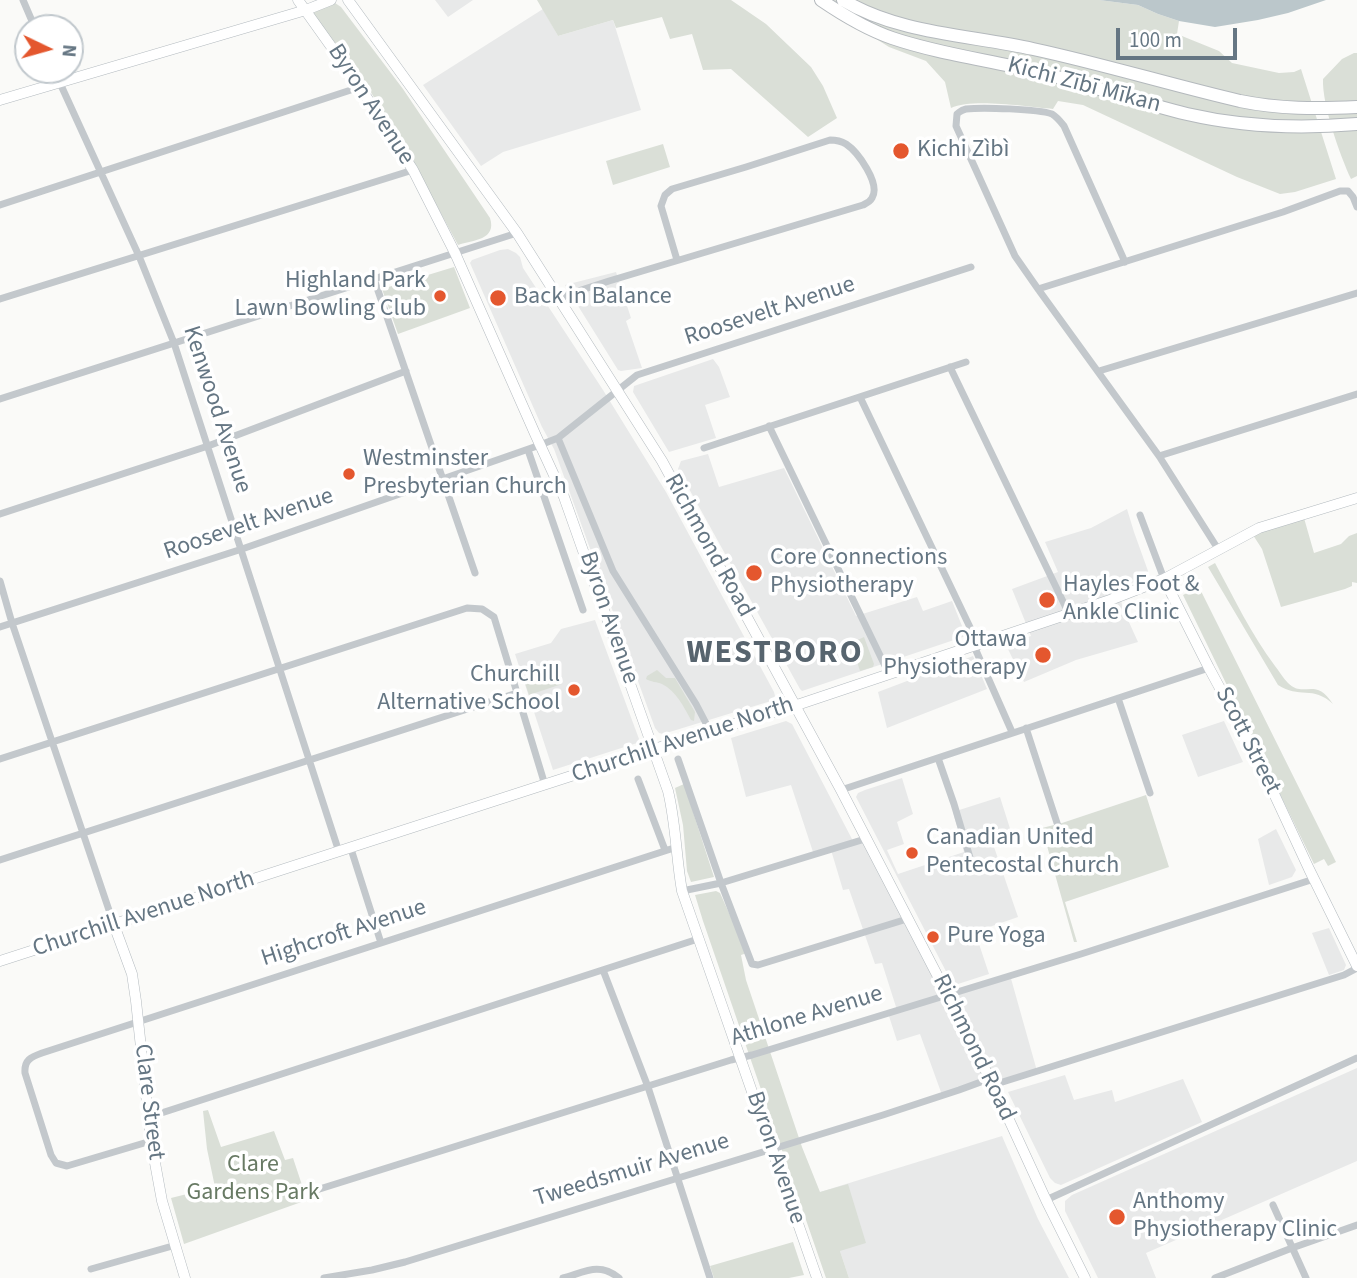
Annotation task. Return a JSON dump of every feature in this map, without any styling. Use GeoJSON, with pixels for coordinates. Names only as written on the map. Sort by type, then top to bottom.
{"type":"FeatureCollection","features":[{"type":"Feature","properties":{"kind":"highway","name":"Kichi Zībī Mīkan"},"geometry":{"type":"LineString","coordinates":[[821,0],[865,26],[919,46],[1049,75],[1182,112],[1251,124],[1320,127],[1357,124]]}},
{"type":"Feature","properties":{"kind":"highway","name":"Kichi Zībī Mīkan"},"geometry":{"type":"LineString","coordinates":[[844,0],[876,16],[911,26],[1042,51],[1240,101],[1315,109],[1357,107]]}},
{"type":"Feature","properties":{"kind":"main road","name":"Byron Avenue"},"geometry":{"type":"LineString","coordinates":[[298,0],[360,87],[413,170],[455,253],[572,515],[668,792],[674,813],[682,891],[817,1278]]}},
{"type":"Feature","properties":{"kind":"main road"},"geometry":{"type":"LineString","coordinates":[[84,75],[306,10],[331,0]]}},
{"type":"Feature","properties":{"kind":"main road","name":"Richmond Road"},"geometry":{"type":"LineString","coordinates":[[348,0],[517,233],[662,461],[841,790],[947,994],[1086,1278]]}},
{"type":"Feature","properties":{"kind":"main road"},"geometry":{"type":"LineString","coordinates":[[0,100],[52,84]]}},
{"type":"Feature","properties":{"kind":"main road","name":"Churchill Avenue North"},"geometry":{"type":"LineString","coordinates":[[0,961],[794,706],[1069,614],[1164,579],[1269,524],[1357,498]]}},
{"type":"Feature","properties":{"kind":"main road","name":"Scott Street"},"geometry":{"type":"LineString","coordinates":[[1164,579],[1256,755],[1357,967]]}},
{"type":"Feature","properties":{"kind":"main road","name":"Clare Street"},"geometry":{"type":"LineString","coordinates":[[114,925],[132,974],[151,1141],[162,1200],[185,1278]]}},
{"type":"Feature","properties":{"kind":"street","name":"Kenwood Avenue"},"geometry":{"type":"LineString","coordinates":[[60,84],[139,256],[174,343],[339,852]]}},
{"type":"Feature","properties":{"kind":"street"},"geometry":{"type":"LineString","coordinates":[[0,205],[360,87]]}},
{"type":"Feature","properties":{"kind":"street"},"geometry":{"type":"LineString","coordinates":[[1125,262],[1064,126],[1055,116],[1041,111],[993,109],[966,109],[957,114],[956,126],[1010,246],[1159,456],[1218,549]]}},
{"type":"Feature","properties":{"kind":"street"},"geometry":{"type":"LineString","coordinates":[[559,299],[677,260],[853,209],[870,201],[874,196],[871,176],[859,158],[844,143],[830,140],[672,189],[665,195],[660,206],[677,260]]}},
{"type":"Feature","properties":{"kind":"street"},"geometry":{"type":"LineString","coordinates":[[0,299],[413,170]]}},
{"type":"Feature","properties":{"kind":"street"},"geometry":{"type":"LineString","coordinates":[[1038,289],[1283,212],[1340,191],[1348,191],[1357,207]]}},
{"type":"Feature","properties":{"kind":"street"},"geometry":{"type":"LineString","coordinates":[[0,399],[517,233]]}},
{"type":"Feature","properties":{"kind":"street","name":"Roosevelt Avenue"},"geometry":{"type":"LineString","coordinates":[[0,627],[242,549],[528,450],[558,438],[637,375],[971,267]]}},
{"type":"Feature","properties":{"kind":"street"},"geometry":{"type":"LineString","coordinates":[[374,279],[475,573]]}},
{"type":"Feature","properties":{"kind":"street"},"geometry":{"type":"LineString","coordinates":[[1098,371],[1357,293]]}},
{"type":"Feature","properties":{"kind":"street"},"geometry":{"type":"LineString","coordinates":[[704,448],[966,362]]}},
{"type":"Feature","properties":{"kind":"street"},"geometry":{"type":"LineString","coordinates":[[950,367],[1069,614]]}},
{"type":"Feature","properties":{"kind":"street"},"geometry":{"type":"LineString","coordinates":[[0,514],[208,446],[406,371]]}},
{"type":"Feature","properties":{"kind":"street"},"geometry":{"type":"LineString","coordinates":[[1159,456],[1357,394]]}},
{"type":"Feature","properties":{"kind":"street"},"geometry":{"type":"LineString","coordinates":[[860,397],[976,645],[1012,732]]}},
{"type":"Feature","properties":{"kind":"street"},"geometry":{"type":"LineString","coordinates":[[769,426],[889,674]]}},
{"type":"Feature","properties":{"kind":"street"},"geometry":{"type":"LineString","coordinates":[[558,438],[613,571],[710,731]]}},
{"type":"Feature","properties":{"kind":"street"},"geometry":{"type":"LineString","coordinates":[[528,450],[583,610]]}},
{"type":"Feature","properties":{"kind":"street","name":"Scott Street"},"geometry":{"type":"LineString","coordinates":[[1140,515],[1164,579]]}},
{"type":"Feature","properties":{"kind":"street"},"geometry":{"type":"LineString","coordinates":[[0,582],[114,925]]}},
{"type":"Feature","properties":{"kind":"street"},"geometry":{"type":"LineString","coordinates":[[0,760],[467,608],[482,609],[494,617],[545,785]]}},
{"type":"Feature","properties":{"kind":"street"},"geometry":{"type":"LineString","coordinates":[[841,790],[1209,668]]}},
{"type":"Feature","properties":{"kind":"street"},"geometry":{"type":"LineString","coordinates":[[0,860],[517,693]]}},
{"type":"Feature","properties":{"kind":"street"},"geometry":{"type":"LineString","coordinates":[[1118,698],[1150,793]]}},
{"type":"Feature","properties":{"kind":"street"},"geometry":{"type":"LineString","coordinates":[[1026,728],[1058,826]]}},
{"type":"Feature","properties":{"kind":"street"},"geometry":{"type":"LineString","coordinates":[[937,758],[971,861]]}},
{"type":"Feature","properties":{"kind":"street"},"geometry":{"type":"LineString","coordinates":[[678,759],[752,964],[758,965],[907,919]]}},
{"type":"Feature","properties":{"kind":"street"},"geometry":{"type":"LineString","coordinates":[[638,779],[665,850]]}},
{"type":"Feature","properties":{"kind":"street"},"geometry":{"type":"LineString","coordinates":[[682,891],[721,883],[865,839]]}},
{"type":"Feature","properties":{"kind":"street","name":"Highcroft Avenue"},"geometry":{"type":"LineString","coordinates":[[151,1141],[66,1166],[56,1163],[24,1073],[25,1063],[42,1052],[677,847]]}},
{"type":"Feature","properties":{"kind":"street"},"geometry":{"type":"LineString","coordinates":[[351,849],[381,943]]}},
{"type":"Feature","properties":{"kind":"street","name":"Athlone Avenue"},"geometry":{"type":"LineString","coordinates":[[310,1192],[1314,879]]}},
{"type":"Feature","properties":{"kind":"street"},"geometry":{"type":"LineString","coordinates":[[149,1117],[698,939]]}},
{"type":"Feature","properties":{"kind":"street","name":"Tweedsmuir Avenue"},"geometry":{"type":"LineString","coordinates":[[324,1278],[405,1262],[959,1090],[1344,975],[1357,967]]}},
{"type":"Feature","properties":{"kind":"street"},"geometry":{"type":"LineString","coordinates":[[603,970],[648,1087],[710,1278]]}},
{"type":"Feature","properties":{"kind":"street"},"geometry":{"type":"LineString","coordinates":[[1046,1199],[1357,1058]]}},
{"type":"Feature","properties":{"kind":"street"},"geometry":{"type":"LineString","coordinates":[[1273,1205],[1306,1278]]}},
{"type":"Feature","properties":{"kind":"street"},"geometry":{"type":"LineString","coordinates":[[1215,1278],[1357,1225]]}},
{"type":"Feature","properties":{"kind":"street"},"geometry":{"type":"LineString","coordinates":[[91,1269],[176,1245]]}},
{"type":"Feature","properties":{"kind":"street"},"geometry":{"type":"LineString","coordinates":[[563,1278],[597,1268],[607,1269],[619,1278]]}},
{"type":"Feature","properties":{"kind":"shaded area"},"geometry":{"type":"Polygon","coordinates":[[[435,0],[473,0],[448,17],[435,0]]]}},
{"type":"Feature","properties":{"kind":"shaded area"},"geometry":{"type":"Polygon","coordinates":[[[1099,0],[1326,0],[1288,13],[1215,27],[1179,21],[1138,5],[1099,0]]]}},
{"type":"Feature","properties":{"kind":"shaded area"},"geometry":{"type":"Polygon","coordinates":[[[543,9],[558,36],[613,20],[641,110],[503,152],[481,166],[423,85],[543,9]]]}},
{"type":"Feature","properties":{"kind":"shaded area"},"geometry":{"type":"Polygon","coordinates":[[[508,249],[520,257],[523,268],[666,492],[774,692],[775,696],[771,701],[663,734],[655,728],[554,449],[470,263],[472,260],[508,249]]]}},
{"type":"Feature","properties":{"kind":"shaded area"},"geometry":{"type":"Polygon","coordinates":[[[616,272],[631,318],[626,321],[642,368],[618,370],[565,285],[616,272]]]}},
{"type":"Feature","properties":{"kind":"shaded area"},"geometry":{"type":"Polygon","coordinates":[[[713,359],[719,367],[730,397],[705,405],[716,438],[669,452],[633,392],[634,386],[713,359]]]}},
{"type":"Feature","properties":{"kind":"shaded area"},"geometry":{"type":"Polygon","coordinates":[[[708,454],[719,487],[784,468],[856,616],[917,597],[923,611],[952,601],[966,636],[802,691],[678,469],[681,461],[708,454]]]}},
{"type":"Feature","properties":{"kind":"shaded area"},"geometry":{"type":"Polygon","coordinates":[[[1127,509],[1148,571],[1147,576],[1142,579],[1118,588],[1123,609],[1138,642],[1076,660],[1024,682],[1006,645],[1031,636],[1012,589],[1058,572],[1045,542],[1091,528],[1127,509]]]}},
{"type":"Feature","properties":{"kind":"shaded area","name":"Churchill Alternative School"},"geometry":{"type":"Polygon","coordinates":[[[595,620],[639,739],[637,743],[553,770],[515,654],[551,643],[561,629],[595,620]]]}},
{"type":"Feature","properties":{"kind":"shaded area"},"geometry":{"type":"Polygon","coordinates":[[[973,656],[987,689],[887,728],[878,692],[973,656]]]}},
{"type":"Feature","properties":{"kind":"shaded area"},"geometry":{"type":"Polygon","coordinates":[[[786,721],[792,724],[853,841],[865,839],[947,994],[1010,975],[1037,1071],[993,1085],[989,1079],[942,1095],[920,1034],[897,1041],[888,1013],[897,1010],[882,963],[875,964],[849,889],[843,890],[831,850],[814,855],[791,785],[746,797],[731,738],[786,721]]]}},
{"type":"Feature","properties":{"kind":"shaded area"},"geometry":{"type":"Polygon","coordinates":[[[1224,721],[1243,762],[1198,777],[1182,735],[1224,721]]]}},
{"type":"Feature","properties":{"kind":"shaded area"},"geometry":{"type":"Polygon","coordinates":[[[902,778],[913,814],[897,822],[904,844],[887,850],[898,874],[964,852],[953,812],[1000,797],[1013,838],[993,844],[1018,917],[975,932],[989,974],[958,984],[952,983],[856,797],[865,790],[902,778]]]}},
{"type":"Feature","properties":{"kind":"shaded area"},"geometry":{"type":"Polygon","coordinates":[[[1276,829],[1296,870],[1292,877],[1269,885],[1258,839],[1276,829]]]}},
{"type":"Feature","properties":{"kind":"shaded area"},"geometry":{"type":"Polygon","coordinates":[[[1329,928],[1346,965],[1344,970],[1329,975],[1312,933],[1329,928]]]}},
{"type":"Feature","properties":{"kind":"shaded area"},"geometry":{"type":"Polygon","coordinates":[[[1357,1068],[1357,1161],[1146,1253],[1156,1278],[1098,1278],[1065,1211],[1065,1201],[1072,1195],[1357,1068]]]}},
{"type":"Feature","properties":{"kind":"shaded area"},"geometry":{"type":"Polygon","coordinates":[[[1065,1075],[1074,1100],[1112,1090],[1115,1102],[1183,1079],[1202,1122],[1061,1185],[1055,1183],[1050,1178],[1008,1092],[1065,1075]]]}},
{"type":"Feature","properties":{"kind":"shaded area"},"geometry":{"type":"Polygon","coordinates":[[[1002,1136],[1038,1219],[1069,1278],[849,1278],[820,1192],[1002,1136]]]}},
{"type":"Feature","properties":{"kind":"green space"},"geometry":{"type":"Polygon","coordinates":[[[537,0],[731,0],[766,24],[811,67],[837,118],[808,137],[731,69],[703,70],[692,34],[670,39],[662,17],[616,28],[613,20],[558,36],[537,0]]]}},
{"type":"Feature","properties":{"kind":"green space"},"geometry":{"type":"Polygon","coordinates":[[[814,0],[1099,0],[1138,5],[1179,21],[1177,34],[1219,51],[1232,63],[1279,73],[1301,69],[1336,179],[1280,194],[1237,177],[1083,105],[1058,101],[1053,109],[986,103],[951,108],[945,82],[926,61],[889,47],[814,0]]]}},
{"type":"Feature","properties":{"kind":"green space"},"geometry":{"type":"Polygon","coordinates":[[[335,3],[341,7],[403,89],[490,218],[490,231],[487,235],[458,245],[369,89],[312,13],[335,3]]]}},
{"type":"Feature","properties":{"kind":"green space"},"geometry":{"type":"Polygon","coordinates":[[[1357,53],[1357,176],[1351,179],[1329,116],[1323,79],[1342,59],[1357,53]]]}},
{"type":"Feature","properties":{"kind":"green space"},"geometry":{"type":"Polygon","coordinates":[[[663,144],[670,167],[613,185],[606,161],[663,144]]]}},
{"type":"Feature","properties":{"kind":"green space"},"geometry":{"type":"Polygon","coordinates":[[[454,267],[470,308],[398,334],[382,289],[454,267]]]}},
{"type":"Feature","properties":{"kind":"green space"},"geometry":{"type":"Polygon","coordinates":[[[1304,518],[1314,553],[1341,544],[1357,533],[1357,583],[1352,582],[1352,586],[1345,589],[1281,607],[1262,549],[1253,535],[1304,518]]]}},
{"type":"Feature","properties":{"kind":"green space"},"geometry":{"type":"Polygon","coordinates":[[[1215,563],[1250,629],[1286,681],[1299,689],[1321,691],[1333,704],[1319,695],[1293,691],[1278,685],[1208,567],[1215,563]]]}},
{"type":"Feature","properties":{"kind":"green space"},"geometry":{"type":"Polygon","coordinates":[[[1193,575],[1336,862],[1328,866],[1324,859],[1314,864],[1183,595],[1193,590],[1188,579],[1193,575]]]}},
{"type":"Feature","properties":{"kind":"green space"},"geometry":{"type":"Polygon","coordinates":[[[864,637],[874,664],[873,667],[860,671],[851,643],[864,637]]]}},
{"type":"Feature","properties":{"kind":"green space"},"geometry":{"type":"Polygon","coordinates":[[[555,666],[562,684],[529,695],[525,683],[555,666]]]}},
{"type":"Feature","properties":{"kind":"green space"},"geometry":{"type":"Polygon","coordinates":[[[657,670],[666,678],[675,678],[695,712],[694,721],[671,691],[662,684],[646,679],[657,670]]]}},
{"type":"Feature","properties":{"kind":"green space"},"geometry":{"type":"Polygon","coordinates":[[[684,784],[714,877],[691,882],[675,788],[684,784]]]}},
{"type":"Feature","properties":{"kind":"green space"},"geometry":{"type":"Polygon","coordinates":[[[1146,795],[1169,867],[1065,902],[1077,942],[1074,942],[1042,828],[1146,795]]]}},
{"type":"Feature","properties":{"kind":"green space"},"geometry":{"type":"Polygon","coordinates":[[[716,891],[720,893],[747,953],[741,955],[746,980],[802,1147],[820,1192],[848,1184],[866,1243],[840,1251],[849,1278],[826,1278],[703,921],[695,895],[716,891]]]}},
{"type":"Feature","properties":{"kind":"green space","name":"Clare Gardens Park"},"geometry":{"type":"Polygon","coordinates":[[[208,1110],[221,1147],[274,1131],[285,1160],[293,1158],[307,1200],[184,1244],[171,1198],[215,1187],[203,1111],[208,1110]]]}},
{"type":"Feature","properties":{"kind":"green space"},"geometry":{"type":"Polygon","coordinates":[[[793,1242],[804,1275],[789,1278],[714,1278],[710,1266],[793,1242]]]}},
{"type":"Feature","properties":{"kind":"place","name":"Kichi Zìbì"},"geometry":{"type":"Point","coordinates":[901,151]}},
{"type":"Feature","properties":{"kind":"place","name":"Highland Park Lawn Bowling Club"},"geometry":{"type":"Point","coordinates":[440,296]}},
{"type":"Feature","properties":{"kind":"place","name":"Back in Balance"},"geometry":{"type":"Point","coordinates":[498,298]}},
{"type":"Feature","properties":{"kind":"place","name":"Westminster Presbyterian Church"},"geometry":{"type":"Point","coordinates":[349,474]}},
{"type":"Feature","properties":{"kind":"place","name":"Core Connections Physiotherapy"},"geometry":{"type":"Point","coordinates":[754,573]}},
{"type":"Feature","properties":{"kind":"place","name":"Hayles Foot & Ankle Clinic"},"geometry":{"type":"Point","coordinates":[1047,600]}},
{"type":"Feature","properties":{"kind":"place","name":"Ottawa Physiotherapy"},"geometry":{"type":"Point","coordinates":[1043,655]}},
{"type":"Feature","properties":{"kind":"place","name":"Churchill Alternative School"},"geometry":{"type":"Point","coordinates":[574,690]}},
{"type":"Feature","properties":{"kind":"place","name":"Canadian United Pentecostal Church"},"geometry":{"type":"Point","coordinates":[912,853]}},
{"type":"Feature","properties":{"kind":"place","name":"Pure Yoga"},"geometry":{"type":"Point","coordinates":[933,937]}},
{"type":"Feature","properties":{"kind":"place","name":"Anthomy Physiotherapy Clinic"},"geometry":{"type":"Point","coordinates":[1117,1217]}},
{"type":"Feature","properties":{"kind":"district","name":"WESTBORO"},"geometry":{"type":"Point","coordinates":[775,655]}}]}
